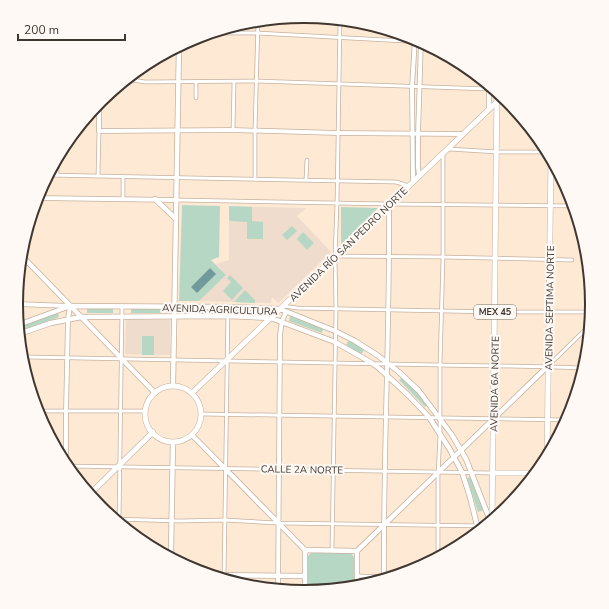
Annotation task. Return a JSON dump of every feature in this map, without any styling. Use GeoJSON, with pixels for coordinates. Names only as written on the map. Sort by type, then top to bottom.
{"type":"FeatureCollection","features":[{"type":"Feature","properties":{"kind":"main road"},"geometry":{"type":"LineString","coordinates":[[173,386],[179,53]]}},
{"type":"Feature","properties":{"kind":"main road"},"geometry":{"type":"LineString","coordinates":[[489,92],[489,109]]}},
{"type":"Feature","properties":{"kind":"main road","name":"AVENIDA RÍO SAN PEDRO NORTE"},"geometry":{"type":"LineString","coordinates":[[192,393],[497,101]]}},
{"type":"Feature","properties":{"kind":"main road","name":"AVENIDA 6A NORTE"},"geometry":{"type":"LineString","coordinates":[[491,515],[494,419],[497,101]]}},
{"type":"Feature","properties":{"kind":"main road","name":"AVENIDA SEPTIMA NORTE"},"geometry":{"type":"LineString","coordinates":[[547,446],[551,169]]}},
{"type":"Feature","properties":{"kind":"main road"},"geometry":{"type":"LineString","coordinates":[[155,199],[176,219]]}},
{"type":"Feature","properties":{"kind":"main road"},"geometry":{"type":"LineString","coordinates":[[26,260],[155,393]]}},
{"type":"Feature","properties":{"kind":"main road","name":"AVENIDA AGRICULTURA"},"geometry":{"type":"LineString","coordinates":[[24,323],[70,306],[282,308],[286,312],[336,331],[355,341],[399,372],[419,391],[440,418],[461,450],[472,473],[489,517]]}},
{"type":"Feature","properties":{"kind":"main road","name":"AVENIDA AGRICULTURA"},"geometry":{"type":"LineString","coordinates":[[25,332],[68,319],[121,316],[228,316],[271,318],[335,342],[372,363],[387,375],[429,417],[462,472],[478,526]]}},
{"type":"Feature","properties":{"kind":"main road"},"geometry":{"type":"LineString","coordinates":[[357,581],[357,551],[548,366]]}},
{"type":"Feature","properties":{"kind":"main road"},"geometry":{"type":"LineString","coordinates":[[173,386],[186,389],[192,393],[197,399],[202,414],[197,429],[192,435],[180,441],[173,442],[165,441],[152,432],[147,422],[146,411],[147,404],[155,393],[166,387],[173,386]]}},
{"type":"Feature","properties":{"kind":"main road"},"geometry":{"type":"LineString","coordinates":[[93,490],[152,432]]}},
{"type":"Feature","properties":{"kind":"main road"},"geometry":{"type":"LineString","coordinates":[[192,435],[305,550],[305,586]]}},
{"type":"Feature","properties":{"kind":"main road"},"geometry":{"type":"LineString","coordinates":[[170,551],[173,442]]}},
{"type":"Feature","properties":{"kind":"main road","name":"CALLE 2A NORTE"},"geometry":{"type":"LineString","coordinates":[[492,473],[530,473]]}},
{"type":"Feature","properties":{"kind":"main road"},"geometry":{"type":"LineString","coordinates":[[305,550],[357,551]]}},
{"type":"Feature","properties":{"kind":"main road"},"geometry":{"type":"LineString","coordinates":[[237,577],[278,575],[305,576]]}},
{"type":"Feature","properties":{"kind":"street"},"geometry":{"type":"LineString","coordinates":[[332,550],[336,331],[335,256],[338,181],[340,25]]}},
{"type":"Feature","properties":{"kind":"street"},"geometry":{"type":"LineString","coordinates":[[255,179],[258,27]]}},
{"type":"Feature","properties":{"kind":"street"},"geometry":{"type":"LineString","coordinates":[[232,33],[399,40]]}},
{"type":"Feature","properties":{"kind":"street"},"geometry":{"type":"LineString","coordinates":[[57,172],[57,175],[306,179],[396,182],[411,184],[412,87],[415,45]]}},
{"type":"Feature","properties":{"kind":"street"},"geometry":{"type":"LineString","coordinates":[[419,176],[418,134],[422,49]]}},
{"type":"Feature","properties":{"kind":"street"},"geometry":{"type":"LineString","coordinates":[[134,80],[145,82],[256,81],[412,87],[483,87]]}},
{"type":"Feature","properties":{"kind":"street"},"geometry":{"type":"LineString","coordinates":[[196,82],[196,98]]}},
{"type":"Feature","properties":{"kind":"street"},"geometry":{"type":"LineString","coordinates":[[233,130],[234,82]]}},
{"type":"Feature","properties":{"kind":"street"},"geometry":{"type":"LineString","coordinates":[[98,176],[99,112]]}},
{"type":"Feature","properties":{"kind":"street"},"geometry":{"type":"LineString","coordinates":[[99,131],[233,130],[463,134]]}},
{"type":"Feature","properties":{"kind":"street"},"geometry":{"type":"LineString","coordinates":[[448,149],[497,152],[541,152]]}},
{"type":"Feature","properties":{"kind":"street"},"geometry":{"type":"LineString","coordinates":[[438,552],[443,257],[443,153]]}},
{"type":"Feature","properties":{"kind":"street"},"geometry":{"type":"LineString","coordinates":[[306,179],[307,160]]}},
{"type":"Feature","properties":{"kind":"street"},"geometry":{"type":"LineString","coordinates":[[123,177],[123,199]]}},
{"type":"Feature","properties":{"kind":"street"},"geometry":{"type":"LineString","coordinates":[[44,198],[568,206]]}},
{"type":"Feature","properties":{"kind":"street"},"geometry":{"type":"LineString","coordinates":[[384,574],[390,256],[389,204]]}},
{"type":"Feature","properties":{"kind":"street"},"geometry":{"type":"LineString","coordinates":[[335,256],[572,260]]}},
{"type":"Feature","properties":{"kind":"street"},"geometry":{"type":"LineString","coordinates":[[23,304],[70,306],[68,319],[66,454]]}},
{"type":"Feature","properties":{"kind":"street"},"geometry":{"type":"LineString","coordinates":[[119,516],[118,466],[122,306]]}},
{"type":"Feature","properties":{"kind":"street"},"geometry":{"type":"LineString","coordinates":[[224,574],[228,307]]}},
{"type":"Feature","properties":{"kind":"street"},"geometry":{"type":"LineString","coordinates":[[282,308],[586,312]]}},
{"type":"Feature","properties":{"kind":"street"},"geometry":{"type":"LineString","coordinates":[[278,585],[280,361],[282,322],[286,312]]}},
{"type":"Feature","properties":{"kind":"street"},"geometry":{"type":"LineString","coordinates":[[548,366],[585,330]]}},
{"type":"Feature","properties":{"kind":"street"},"geometry":{"type":"LineString","coordinates":[[28,357],[579,368]]}},
{"type":"Feature","properties":{"kind":"street"},"geometry":{"type":"LineString","coordinates":[[44,411],[146,411]]}},
{"type":"Feature","properties":{"kind":"street"},"geometry":{"type":"LineString","coordinates":[[202,414],[561,420]]}},
{"type":"Feature","properties":{"kind":"street","name":"CALLE 2A NORTE"},"geometry":{"type":"LineString","coordinates":[[74,466],[226,469],[278,468],[492,473]]}},
{"type":"Feature","properties":{"kind":"street"},"geometry":{"type":"LineString","coordinates":[[125,521],[225,520],[278,523],[478,526]]}},
{"type":"Feature","properties":{"kind":"street"},"geometry":{"type":"LineString","coordinates":[[357,576],[373,577]]}},
{"type":"Feature","properties":{"kind":"shaded area"},"geometry":{"type":"Polygon","coordinates":[[[229,206],[306,208],[297,216],[331,252],[278,303],[272,297],[271,303],[199,301],[226,275],[216,264],[229,260],[229,206]]]}},
{"type":"Feature","properties":{"kind":"shaded area"},"geometry":{"type":"Polygon","coordinates":[[[126,319],[170,320],[170,355],[125,354],[126,319]]]}},
{"type":"Feature","properties":{"kind":"green space"},"geometry":{"type":"Polygon","coordinates":[[[182,205],[220,206],[219,257],[211,260],[226,275],[199,301],[179,301],[182,205]]]}},
{"type":"Feature","properties":{"kind":"green space"},"geometry":{"type":"Polygon","coordinates":[[[229,206],[252,207],[252,221],[263,222],[263,239],[247,239],[247,222],[229,221],[229,206]]]}},
{"type":"Feature","properties":{"kind":"green space"},"geometry":{"type":"Polygon","coordinates":[[[341,207],[378,208],[341,245],[341,207]]]}},
{"type":"Feature","properties":{"kind":"green space"},"geometry":{"type":"Polygon","coordinates":[[[292,226],[297,231],[287,240],[282,235],[292,226]]]}},
{"type":"Feature","properties":{"kind":"green space"},"geometry":{"type":"Polygon","coordinates":[[[303,232],[314,243],[307,250],[297,239],[303,232]]]}},
{"type":"Feature","properties":{"kind":"green space"},"geometry":{"type":"Polygon","coordinates":[[[230,275],[243,288],[232,300],[223,291],[231,282],[227,278],[230,275]]]}},
{"type":"Feature","properties":{"kind":"green space"},"geometry":{"type":"Polygon","coordinates":[[[245,290],[255,300],[255,303],[234,302],[245,290]]]}},
{"type":"Feature","properties":{"kind":"green space"},"geometry":{"type":"Polygon","coordinates":[[[87,308],[113,308],[113,313],[87,313],[87,308]]]}},
{"type":"Feature","properties":{"kind":"green space"},"geometry":{"type":"Polygon","coordinates":[[[131,308],[164,308],[164,313],[131,313],[131,308]]]}},
{"type":"Feature","properties":{"kind":"green space"},"geometry":{"type":"Polygon","coordinates":[[[258,308],[258,314],[236,315],[236,309],[258,308]]]}},
{"type":"Feature","properties":{"kind":"green space"},"geometry":{"type":"Polygon","coordinates":[[[185,309],[219,309],[219,313],[185,313],[185,309]]]}},
{"type":"Feature","properties":{"kind":"green space"},"geometry":{"type":"Polygon","coordinates":[[[58,313],[59,317],[24,330],[24,324],[58,313]]]}},
{"type":"Feature","properties":{"kind":"green space"},"geometry":{"type":"Polygon","coordinates":[[[290,316],[323,328],[324,327],[322,333],[289,321],[290,316]]]}},
{"type":"Feature","properties":{"kind":"green space"},"geometry":{"type":"Polygon","coordinates":[[[142,336],[154,336],[154,355],[142,355],[142,336]]]}},
{"type":"Feature","properties":{"kind":"green space"},"geometry":{"type":"Polygon","coordinates":[[[349,340],[365,348],[361,355],[346,345],[349,340]]]}},
{"type":"Feature","properties":{"kind":"green space"},"geometry":{"type":"Polygon","coordinates":[[[402,377],[428,404],[425,407],[399,380],[402,377]]]}},
{"type":"Feature","properties":{"kind":"green space"},"geometry":{"type":"Polygon","coordinates":[[[473,476],[484,510],[478,512],[467,478],[473,476]]]}},
{"type":"Feature","properties":{"kind":"green space"},"geometry":{"type":"Polygon","coordinates":[[[311,553],[351,553],[354,557],[354,582],[307,586],[308,556],[311,553]]]}},
{"type":"Feature","properties":{"kind":"water"},"geometry":{"type":"Polygon","coordinates":[[[210,268],[216,274],[197,293],[191,287],[210,268]]]}}]}
